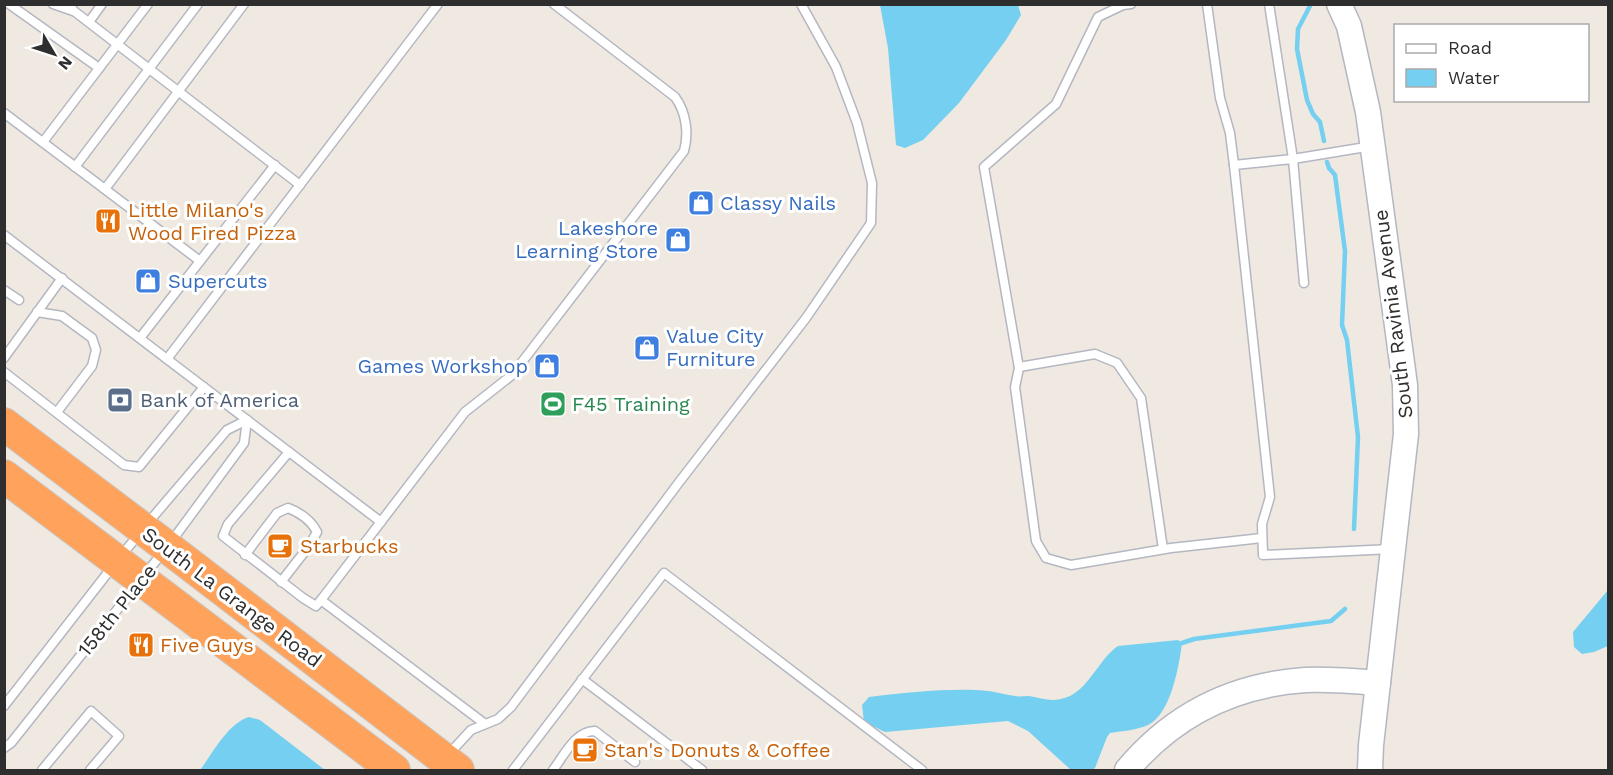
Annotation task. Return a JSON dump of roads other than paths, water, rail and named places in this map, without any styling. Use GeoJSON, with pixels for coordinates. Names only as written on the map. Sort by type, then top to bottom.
{"type":"FeatureCollection","features":[{"type":"Feature","properties":{"kind":"highway","name":"South La Grange Road"},"geometry":{"type":"LineString","coordinates":[[4,424],[451,765]]}},
{"type":"Feature","properties":{"kind":"highway"},"geometry":{"type":"LineString","coordinates":[[4,476],[394,771]]}},
{"type":"Feature","properties":{"kind":"street","name":"South Ravinia Avenue"},"geometry":{"type":"LineString","coordinates":[[1339,4],[1349,26],[1368,112],[1405,385],[1406,434],[1370,771]]}},
{"type":"Feature","properties":{"kind":"street"},"geometry":{"type":"LineString","coordinates":[[1127,771],[1141,754],[1165,732],[1200,709],[1228,696],[1257,687],[1307,680],[1378,683]]}},
{"type":"Feature","properties":{"kind":"lane"},"geometry":{"type":"LineString","coordinates":[[9,4],[99,68]]}},
{"type":"Feature","properties":{"kind":"lane"},"geometry":{"type":"LineString","coordinates":[[53,4],[72,8],[300,185]]}},
{"type":"Feature","properties":{"kind":"lane"},"geometry":{"type":"LineString","coordinates":[[89,22],[102,4]]}},
{"type":"Feature","properties":{"kind":"lane"},"geometry":{"type":"LineString","coordinates":[[43,142],[148,4]]}},
{"type":"Feature","properties":{"kind":"lane"},"geometry":{"type":"LineString","coordinates":[[75,167],[198,4]]}},
{"type":"Feature","properties":{"kind":"lane"},"geometry":{"type":"LineString","coordinates":[[105,189],[244,4]]}},
{"type":"Feature","properties":{"kind":"lane"},"geometry":{"type":"LineString","coordinates":[[167,359],[438,4]]}},
{"type":"Feature","properties":{"kind":"lane"},"geometry":{"type":"LineString","coordinates":[[289,452],[228,524],[223,536],[245,555],[316,606],[465,412],[512,375],[684,151],[685,120],[675,97],[554,4]]}},
{"type":"Feature","properties":{"kind":"lane"},"geometry":{"type":"LineString","coordinates":[[451,765],[471,730],[498,719],[511,707],[680,481],[806,318],[871,223],[872,183],[857,123],[836,67],[801,4]]}},
{"type":"Feature","properties":{"kind":"lane"},"geometry":{"type":"LineString","coordinates":[[1131,4],[1123,5],[1098,17],[1056,104],[984,167],[1019,367],[1015,387],[1036,541],[1046,558],[1071,565],[1163,549],[1262,537]]}},
{"type":"Feature","properties":{"kind":"lane"},"geometry":{"type":"LineString","coordinates":[[1207,4],[1220,98],[1230,133],[1270,497],[1262,524],[1263,555],[1393,549]]}},
{"type":"Feature","properties":{"kind":"lane"},"geometry":{"type":"LineString","coordinates":[[1269,4],[1293,159],[1304,283]]}},
{"type":"Feature","properties":{"kind":"lane"},"geometry":{"type":"LineString","coordinates":[[4,113],[200,261]]}},
{"type":"Feature","properties":{"kind":"lane"},"geometry":{"type":"LineString","coordinates":[[1234,165],[1293,159],[1372,146]]}},
{"type":"Feature","properties":{"kind":"lane"},"geometry":{"type":"LineString","coordinates":[[140,338],[275,165]]}},
{"type":"Feature","properties":{"kind":"lane"},"geometry":{"type":"LineString","coordinates":[[4,235],[381,522]]}},
{"type":"Feature","properties":{"kind":"lane"},"geometry":{"type":"LineString","coordinates":[[4,358],[62,278]]}},
{"type":"Feature","properties":{"kind":"lane"},"geometry":{"type":"LineString","coordinates":[[4,290],[19,300]]}},
{"type":"Feature","properties":{"kind":"lane"},"geometry":{"type":"LineString","coordinates":[[37,312],[62,316],[92,338],[96,350],[92,366],[57,412]]}},
{"type":"Feature","properties":{"kind":"lane"},"geometry":{"type":"LineString","coordinates":[[1019,367],[1095,354],[1117,363],[1141,398],[1163,549]]}},
{"type":"Feature","properties":{"kind":"lane"},"geometry":{"type":"LineString","coordinates":[[4,372],[124,465],[139,467],[204,387]]}},
{"type":"Feature","properties":{"kind":"lane","name":"158th Place"},"geometry":{"type":"LineString","coordinates":[[4,706],[244,443],[247,420]]}},
{"type":"Feature","properties":{"kind":"lane","name":"158th Place"},"geometry":{"type":"LineString","coordinates":[[4,747],[11,743],[128,571],[155,538],[227,430],[247,420]]}},
{"type":"Feature","properties":{"kind":"lane"},"geometry":{"type":"LineString","coordinates":[[245,555],[277,513],[288,508],[297,511],[312,523],[317,532],[281,582]]}},
{"type":"Feature","properties":{"kind":"lane"},"geometry":{"type":"LineString","coordinates":[[513,771],[664,573],[922,771]]}},
{"type":"Feature","properties":{"kind":"lane"},"geometry":{"type":"LineString","coordinates":[[321,600],[485,724]]}},
{"type":"Feature","properties":{"kind":"lane"},"geometry":{"type":"LineString","coordinates":[[582,679],[702,771]]}},
{"type":"Feature","properties":{"kind":"lane"},"geometry":{"type":"LineString","coordinates":[[57,771],[45,767],[91,711],[119,736],[90,771]]}},
{"type":"Feature","properties":{"kind":"lane"},"geometry":{"type":"LineString","coordinates":[[553,771],[580,735],[588,730],[595,731],[635,762]]}},
{"type":"Feature","properties":{"kind":"water"},"geometry":{"type":"Polygon","coordinates":[[[880,5],[1018,5],[1021,15],[1006,40],[959,103],[923,140],[905,148],[896,145],[888,48],[880,5]]]}},
{"type":"Feature","properties":{"kind":"water"},"geometry":{"type":"Polygon","coordinates":[[[1608,590],[1608,646],[1582,654],[1574,647],[1573,632],[1608,590]]]}},
{"type":"Feature","properties":{"kind":"water"},"geometry":{"type":"Polygon","coordinates":[[[1178,640],[1182,643],[1179,664],[1163,711],[1148,725],[1110,733],[1095,768],[1092,770],[1071,770],[1028,731],[1008,721],[885,732],[864,722],[862,705],[869,697],[962,690],[1049,700],[1064,698],[1084,685],[1111,651],[1118,646],[1178,640]]]}},
{"type":"Feature","properties":{"kind":"water"},"geometry":{"type":"Polygon","coordinates":[[[249,717],[260,720],[325,770],[200,770],[227,732],[249,717]]]}},
{"type":"Feature","properties":{"kind":"waterway"},"geometry":{"type":"LineString","coordinates":[[1311,4],[1298,29],[1297,49],[1307,100],[1313,114],[1320,122],[1324,141]]}},
{"type":"Feature","properties":{"kind":"waterway"},"geometry":{"type":"LineString","coordinates":[[1327,162],[1335,175],[1345,251],[1342,325],[1347,340],[1358,437],[1354,529]]}},
{"type":"Feature","properties":{"kind":"waterway"},"geometry":{"type":"LineString","coordinates":[[1182,643],[1194,639],[1331,621],[1345,609]]}},
{"type":"Feature","properties":{"kind":"place","name":"Classy Nails"},"geometry":{"type":"Point","coordinates":[701,203]}},
{"type":"Feature","properties":{"kind":"place","name":"Little Milano's Wood Fired Pizza"},"geometry":{"type":"Point","coordinates":[108,221]}},
{"type":"Feature","properties":{"kind":"place","name":"Lakeshore Learning Store"},"geometry":{"type":"Point","coordinates":[678,240]}},
{"type":"Feature","properties":{"kind":"place","name":"Supercuts"},"geometry":{"type":"Point","coordinates":[148,281]}},
{"type":"Feature","properties":{"kind":"place","name":"Value City Furniture"},"geometry":{"type":"Point","coordinates":[647,348]}},
{"type":"Feature","properties":{"kind":"place","name":"Games Workshop"},"geometry":{"type":"Point","coordinates":[547,366]}},
{"type":"Feature","properties":{"kind":"place","name":"Bank of America"},"geometry":{"type":"Point","coordinates":[120,400]}},
{"type":"Feature","properties":{"kind":"place","name":"F45 Training"},"geometry":{"type":"Point","coordinates":[553,404]}},
{"type":"Feature","properties":{"kind":"place","name":"Starbucks"},"geometry":{"type":"Point","coordinates":[280,546]}},
{"type":"Feature","properties":{"kind":"place","name":"Five Guys"},"geometry":{"type":"Point","coordinates":[141,645]}},
{"type":"Feature","properties":{"kind":"place","name":"Stan's Donuts & Coffee"},"geometry":{"type":"Point","coordinates":[585,750]}}]}
